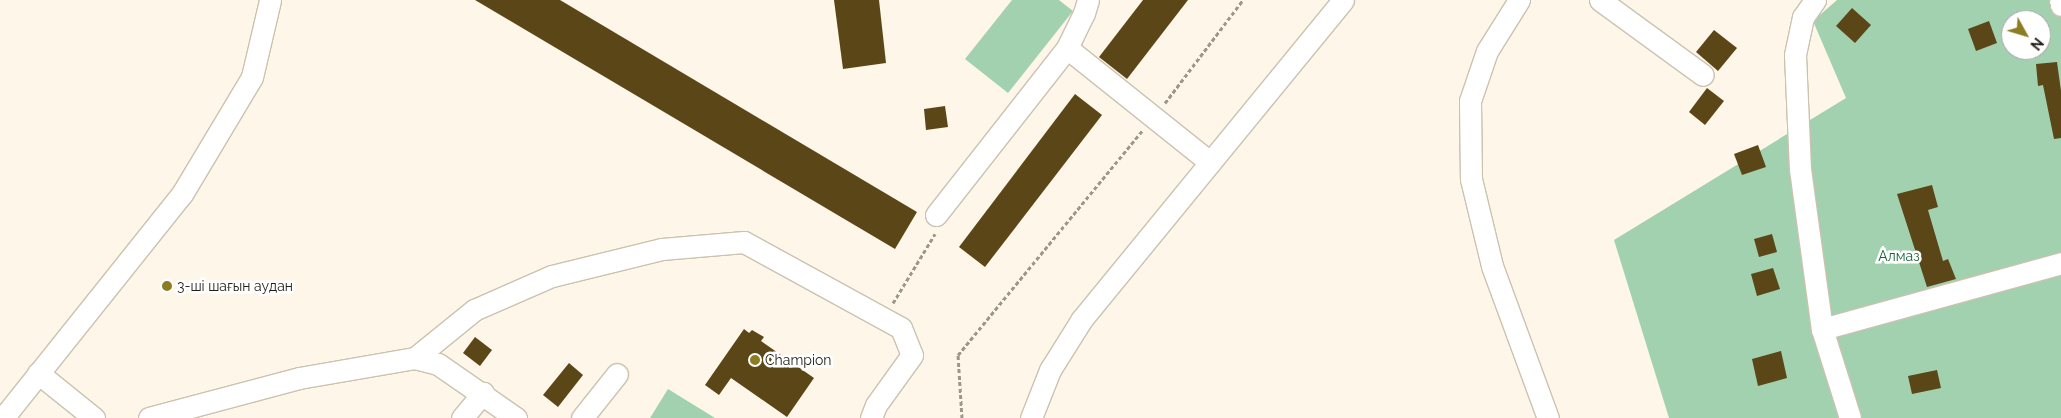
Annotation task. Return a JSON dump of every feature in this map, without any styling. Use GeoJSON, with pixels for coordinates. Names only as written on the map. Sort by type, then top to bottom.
{"type":"FeatureCollection","features":[{"type":"Feature","properties":{"kind":"street"},"geometry":{"type":"LineString","coordinates":[[4,418],[182,194],[252,77],[270,0]]}},
{"type":"Feature","properties":{"kind":"street"},"geometry":{"type":"LineString","coordinates":[[936,215],[1066,48],[1084,13],[1088,0]]}},
{"type":"Feature","properties":{"kind":"street"},"geometry":{"type":"LineString","coordinates":[[1031,418],[1050,370],[1082,319],[1343,0]]}},
{"type":"Feature","properties":{"kind":"street"},"geometry":{"type":"LineString","coordinates":[[1519,0],[1486,50],[1470,101],[1471,179],[1492,266],[1548,418]]}},
{"type":"Feature","properties":{"kind":"street"},"geometry":{"type":"LineString","coordinates":[[1600,0],[1703,75]]}},
{"type":"Feature","properties":{"kind":"street"},"geometry":{"type":"LineString","coordinates":[[1815,0],[1803,16],[1795,55],[1800,169],[1822,330],[1850,418]]}},
{"type":"Feature","properties":{"kind":"street"},"geometry":{"type":"LineString","coordinates":[[2060,0],[2061,5]]}},
{"type":"Feature","properties":{"kind":"street"},"geometry":{"type":"LineString","coordinates":[[1066,48],[1210,162]]}},
{"type":"Feature","properties":{"kind":"street"},"geometry":{"type":"LineString","coordinates":[[415,358],[474,310],[552,276],[662,249],[744,242],[901,328],[912,355],[876,405],[871,418]]}},
{"type":"Feature","properties":{"kind":"street"},"geometry":{"type":"LineString","coordinates":[[1822,330],[2061,263]]}},
{"type":"Feature","properties":{"kind":"street"},"geometry":{"type":"LineString","coordinates":[[149,418],[299,378],[415,358],[438,364],[483,393],[516,418]]}},
{"type":"Feature","properties":{"kind":"street"},"geometry":{"type":"LineString","coordinates":[[38,373],[94,418]]}},
{"type":"Feature","properties":{"kind":"street"},"geometry":{"type":"LineString","coordinates":[[582,418],[617,374]]}},
{"type":"Feature","properties":{"kind":"street"},"geometry":{"type":"LineString","coordinates":[[462,418],[483,393]]}},
{"type":"Feature","properties":{"kind":"path"},"geometry":{"type":"LineString","coordinates":[[962,418],[958,355],[1154,118],[1243,0]]}},
{"type":"Feature","properties":{"kind":"path"},"geometry":{"type":"LineString","coordinates":[[883,318],[935,238],[936,215]]}},
{"type":"Feature","properties":{"kind":"green space"},"geometry":{"type":"Polygon","coordinates":[[[1012,0],[1059,0],[1073,11],[1008,93],[965,59],[1012,0]]]}},
{"type":"Feature","properties":{"kind":"green space","name":"Алмаз"},"geometry":{"type":"Polygon","coordinates":[[[1837,0],[2061,0],[2061,418],[1669,418],[1614,240],[1846,98],[1813,21],[1837,0]]]}},
{"type":"Feature","properties":{"kind":"green space"},"geometry":{"type":"Polygon","coordinates":[[[668,389],[715,418],[650,418],[668,389]]]}},
{"type":"Feature","properties":{"kind":"building"},"geometry":{"type":"Polygon","coordinates":[[[475,0],[560,0],[917,212],[895,249],[475,0]]]}},
{"type":"Feature","properties":{"kind":"building"},"geometry":{"type":"Polygon","coordinates":[[[834,0],[879,0],[886,63],[843,69],[834,0]]]}},
{"type":"Feature","properties":{"kind":"building"},"geometry":{"type":"Polygon","coordinates":[[[1143,0],[1188,0],[1127,79],[1099,57],[1143,0]]]}},
{"type":"Feature","properties":{"kind":"building"},"geometry":{"type":"Polygon","coordinates":[[[1852,8],[1871,25],[1855,43],[1836,26],[1852,8]]]}},
{"type":"Feature","properties":{"kind":"building"},"geometry":{"type":"Polygon","coordinates":[[[1989,21],[1997,43],[1976,51],[1968,29],[1989,21]]]}},
{"type":"Feature","properties":{"kind":"building"},"geometry":{"type":"Polygon","coordinates":[[[1714,30],[1737,48],[1718,71],[1696,52],[1714,30]]]}},
{"type":"Feature","properties":{"kind":"building"},"geometry":{"type":"Polygon","coordinates":[[[2057,62],[2061,91],[2061,138],[2054,139],[2043,85],[2038,86],[2036,64],[2057,62]]]}},
{"type":"Feature","properties":{"kind":"building"},"geometry":{"type":"Polygon","coordinates":[[[1707,88],[1724,101],[1705,125],[1689,112],[1707,88]]]}},
{"type":"Feature","properties":{"kind":"building"},"geometry":{"type":"Polygon","coordinates":[[[1075,94],[1102,115],[985,267],[959,247],[1075,94]]]}},
{"type":"Feature","properties":{"kind":"building"},"geometry":{"type":"Polygon","coordinates":[[[945,106],[948,127],[926,130],[924,109],[945,106]]]}},
{"type":"Feature","properties":{"kind":"building"},"geometry":{"type":"Polygon","coordinates":[[[1758,145],[1766,167],[1742,175],[1734,154],[1758,145]]]}},
{"type":"Feature","properties":{"kind":"building"},"geometry":{"type":"Polygon","coordinates":[[[1932,185],[1938,207],[1928,210],[1943,261],[1948,259],[1956,279],[1927,287],[1897,194],[1932,185]]]}},
{"type":"Feature","properties":{"kind":"building"},"geometry":{"type":"Polygon","coordinates":[[[1772,234],[1777,252],[1759,257],[1754,239],[1772,234]]]}},
{"type":"Feature","properties":{"kind":"building"},"geometry":{"type":"Polygon","coordinates":[[[1773,268],[1780,289],[1757,296],[1751,274],[1773,268]]]}},
{"type":"Feature","properties":{"kind":"building","name":"Champion"},"geometry":{"type":"Polygon","coordinates":[[[744,329],[749,333],[752,330],[764,337],[761,341],[814,378],[787,417],[731,378],[719,395],[705,385],[744,329]]]}},
{"type":"Feature","properties":{"kind":"building"},"geometry":{"type":"Polygon","coordinates":[[[475,337],[492,350],[480,366],[463,353],[475,337]]]}},
{"type":"Feature","properties":{"kind":"building"},"geometry":{"type":"Polygon","coordinates":[[[1781,351],[1787,378],[1758,386],[1752,359],[1781,351]]]}},
{"type":"Feature","properties":{"kind":"building"},"geometry":{"type":"Polygon","coordinates":[[[569,363],[583,375],[558,407],[543,395],[569,363]]]}},
{"type":"Feature","properties":{"kind":"building"},"geometry":{"type":"Polygon","coordinates":[[[1937,370],[1941,388],[1912,394],[1908,376],[1937,370]]]}},
{"type":"Feature","properties":{"kind":"place","name":"3-ші шағын аудан"},"geometry":{"type":"Point","coordinates":[167,286]}},
{"type":"Feature","properties":{"kind":"place","name":"Champion"},"geometry":{"type":"Point","coordinates":[755,360]}}]}
